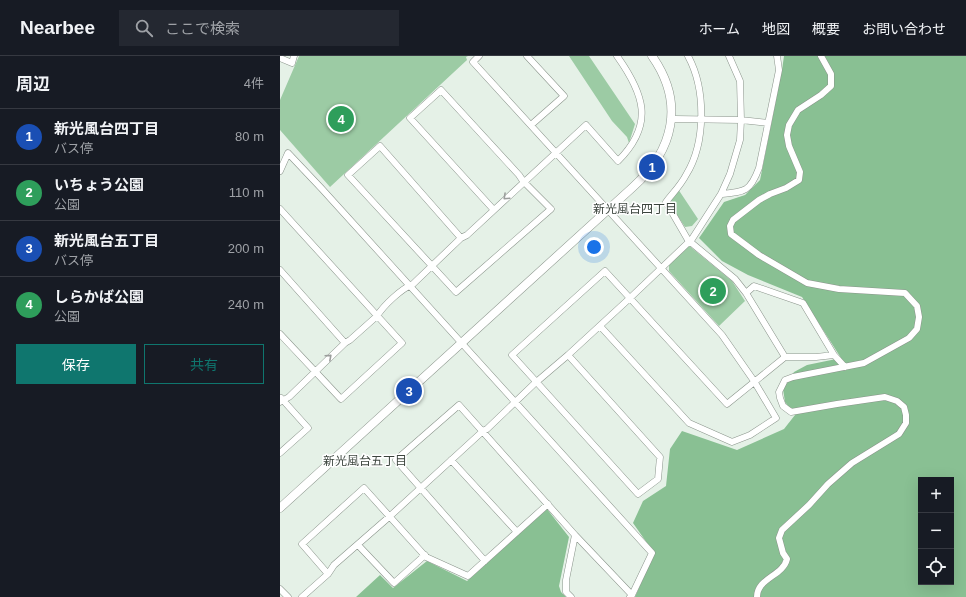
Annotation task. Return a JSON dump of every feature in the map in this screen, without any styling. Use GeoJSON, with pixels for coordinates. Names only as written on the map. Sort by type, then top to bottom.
{"type":"FeatureCollection","features":[{"type":"Feature","properties":{"kind":"street"},"geometry":{"type":"LineString","coordinates":[[280,58],[292,63],[294,56]]}},
{"type":"Feature","properties":{"kind":"street"},"geometry":{"type":"LineString","coordinates":[[479,56],[473,62],[722,335],[754,381],[776,418],[750,436],[732,442],[689,423],[600,326]]}},
{"type":"Feature","properties":{"kind":"street"},"geometry":{"type":"LineString","coordinates":[[527,56],[564,96],[531,125]]}},
{"type":"Feature","properties":{"kind":"street"},"geometry":{"type":"LineString","coordinates":[[280,454],[308,428],[281,399],[289,397],[345,343],[377,316],[380,311],[412,284],[461,238],[467,235],[523,181],[586,125],[618,161],[629,150],[638,134],[641,122],[640,100],[638,90],[617,56]]}},
{"type":"Feature","properties":{"kind":"street"},"geometry":{"type":"LineString","coordinates":[[280,508],[644,177],[652,167],[665,145],[671,120],[670,94],[661,70],[652,56]]}},
{"type":"Feature","properties":{"kind":"street"},"geometry":{"type":"LineString","coordinates":[[688,56],[696,76],[700,99],[702,119],[698,148],[687,175],[666,202],[689,241],[734,279],[746,293],[785,357]]}},
{"type":"Feature","properties":{"kind":"street"},"geometry":{"type":"LineString","coordinates":[[302,597],[328,574],[334,565],[390,517],[483,431],[488,429],[536,382],[600,326],[689,241],[721,194],[730,174],[740,140],[742,120],[740,82],[729,56]]}},
{"type":"Feature","properties":{"kind":"street"},"geometry":{"type":"LineString","coordinates":[[721,194],[738,192],[748,188],[754,181],[759,168],[779,70],[776,56]]}},
{"type":"Feature","properties":{"kind":"street"},"geometry":{"type":"LineString","coordinates":[[756,597],[761,584],[775,574],[786,563],[787,559],[783,553],[779,538],[782,530],[809,505],[828,484],[852,463],[899,434],[906,423],[904,407],[897,401],[885,397],[791,412],[782,406],[780,398],[779,392],[785,380],[793,377],[864,363],[909,338],[917,329],[920,317],[917,306],[905,293],[840,289],[807,283],[781,269],[740,242],[731,234],[730,226],[733,220],[758,200],[786,188],[799,180],[800,172],[789,146],[787,135],[789,125],[798,110],[822,95],[831,86],[830,74],[821,56]]}},
{"type":"Feature","properties":{"kind":"street"},"geometry":{"type":"LineString","coordinates":[[461,238],[380,146],[348,175],[456,292],[551,210],[441,90],[410,118],[493,209]]}},
{"type":"Feature","properties":{"kind":"street"},"geometry":{"type":"LineString","coordinates":[[671,120],[742,120],[768,123]]}},
{"type":"Feature","properties":{"kind":"street"},"geometry":{"type":"LineString","coordinates":[[280,171],[288,153],[327,194],[652,553],[631,596],[459,405],[396,460],[485,561]]}},
{"type":"Feature","properties":{"kind":"street"},"geometry":{"type":"LineString","coordinates":[[280,209],[402,342],[341,399],[280,334]]}},
{"type":"Feature","properties":{"kind":"street"},"geometry":{"type":"LineString","coordinates":[[280,270],[345,343]]}},
{"type":"Feature","properties":{"kind":"street"},"geometry":{"type":"LineString","coordinates":[[568,355],[660,457],[658,479],[638,494],[512,355],[605,271],[727,404],[785,357],[816,358],[834,355]]}},
{"type":"Feature","properties":{"kind":"street"},"geometry":{"type":"LineString","coordinates":[[746,293],[754,286],[803,303],[834,355],[845,367]]}},
{"type":"Feature","properties":{"kind":"street"},"geometry":{"type":"LineString","coordinates":[[451,460],[516,532]]}},
{"type":"Feature","properties":{"kind":"street"},"geometry":{"type":"LineString","coordinates":[[328,574],[302,544],[364,488],[426,557],[468,576],[548,504]]}},
{"type":"Feature","properties":{"kind":"street"},"geometry":{"type":"LineString","coordinates":[[571,597],[566,592],[566,580],[575,534]]}},
{"type":"Feature","properties":{"kind":"street"},"geometry":{"type":"LineString","coordinates":[[358,545],[394,583],[425,555]]}},
{"type":"Feature","properties":{"kind":"street"},"geometry":{"type":"LineString","coordinates":[[280,589],[288,597]]}},
{"type":"Feature","properties":{"kind":"green space"},"geometry":{"type":"Polygon","coordinates":[[[299,56],[468,56],[466,57],[467,60],[330,187],[280,130],[280,100],[299,56]]]}},
{"type":"Feature","properties":{"kind":"green space"},"geometry":{"type":"Polygon","coordinates":[[[569,56],[589,56],[635,124],[629,143],[627,137],[612,121],[569,56]]]}},
{"type":"Feature","properties":{"kind":"green space"},"geometry":{"type":"Polygon","coordinates":[[[784,56],[966,56],[966,597],[635,597],[654,553],[633,523],[643,501],[666,486],[670,449],[682,431],[737,450],[784,429],[795,415],[785,402],[783,389],[794,372],[807,365],[841,358],[802,297],[748,275],[722,261],[699,238],[724,202],[745,195],[760,180],[784,56]]]}},
{"type":"Feature","properties":{"kind":"green space"},"geometry":{"type":"Polygon","coordinates":[[[678,189],[698,219],[692,226],[685,227],[668,201],[678,189]]]}},
{"type":"Feature","properties":{"kind":"green space"},"geometry":{"type":"Polygon","coordinates":[[[687,244],[732,281],[745,301],[719,326],[669,271],[669,265],[687,244]]]}},
{"type":"Feature","properties":{"kind":"green space"},"geometry":{"type":"Polygon","coordinates":[[[547,509],[569,537],[559,586],[561,592],[566,597],[356,597],[380,575],[393,588],[427,561],[467,581],[547,509]]]}},
{"type":"Feature","properties":{"kind":"place","name":"しらかば公園"},"geometry":{"type":"Point","coordinates":[341,119]}},
{"type":"Feature","properties":{"kind":"place","name":"新光風台四丁目"},"geometry":{"type":"Point","coordinates":[652,167]}},
{"type":"Feature","properties":{"kind":"place","name":"いちょう公園"},"geometry":{"type":"Point","coordinates":[713,291]}},
{"type":"Feature","properties":{"kind":"place","name":"新光風台五丁目"},"geometry":{"type":"Point","coordinates":[409,391]}},
{"type":"Feature","properties":{"kind":"district","name":"新光風台四丁目"},"geometry":{"type":"Point","coordinates":[635,209]}},
{"type":"Feature","properties":{"kind":"district","name":"新光風台五丁目"},"geometry":{"type":"Point","coordinates":[365,461]}}]}
